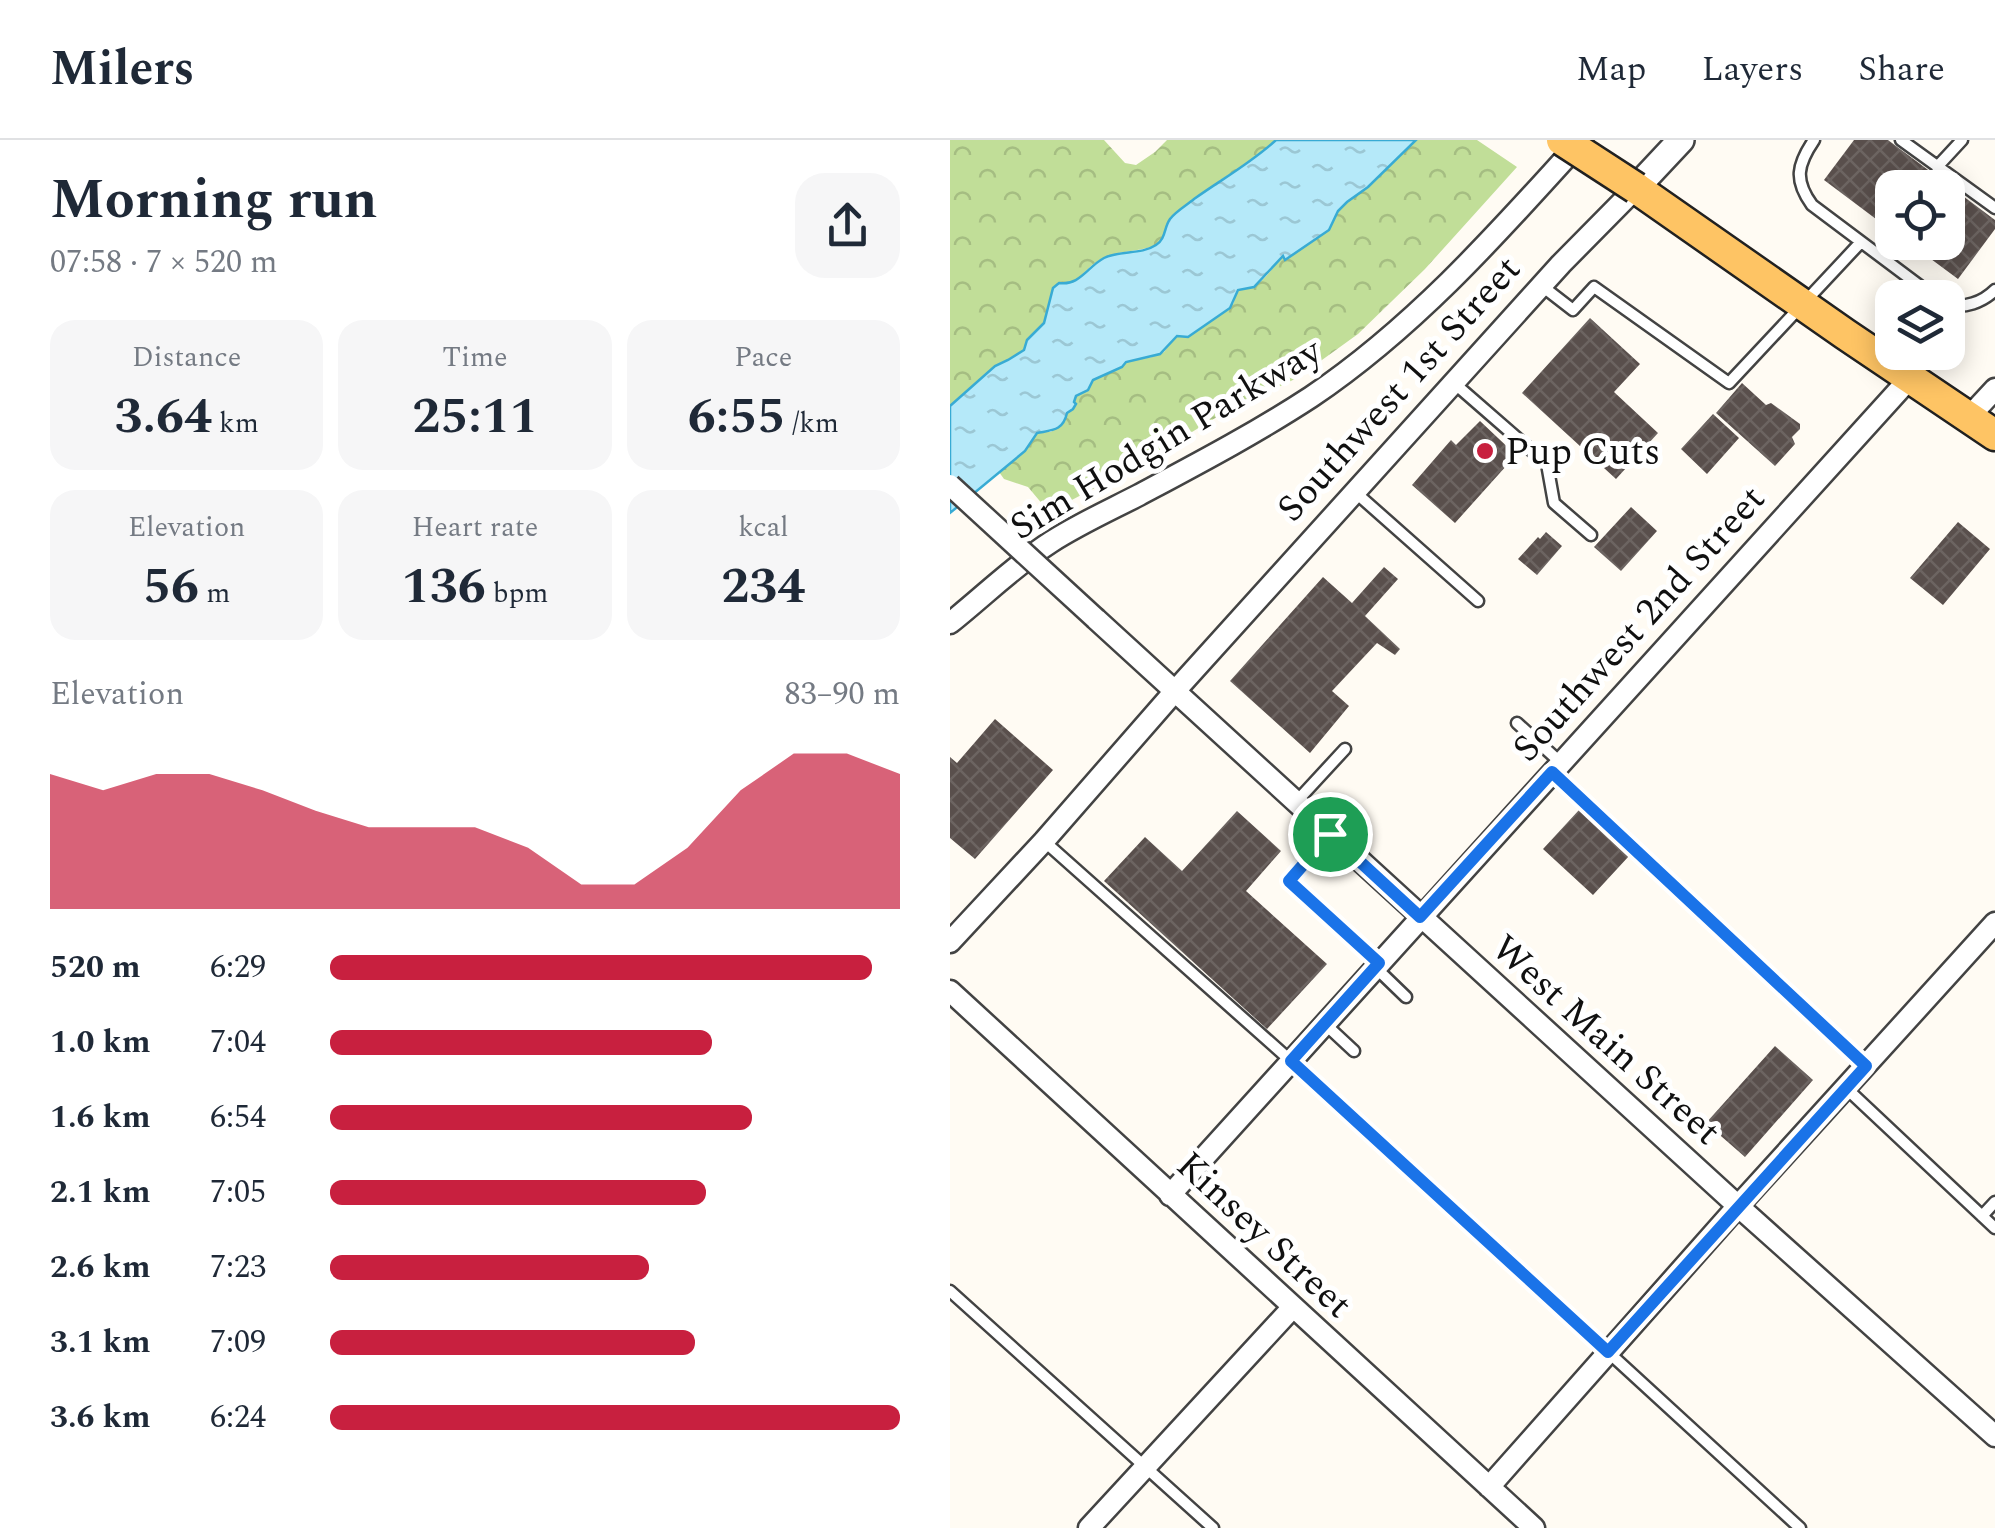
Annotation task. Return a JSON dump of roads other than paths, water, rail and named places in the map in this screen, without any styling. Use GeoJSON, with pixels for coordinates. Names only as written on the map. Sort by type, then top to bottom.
{"type":"FeatureCollection","features":[{"type":"Feature","properties":{"kind":"main road"},"geometry":{"type":"LineString","coordinates":[[1562,140],[1995,435]]}},
{"type":"Feature","properties":{"kind":"street","name":"Sim Hodgin Parkway"},"geometry":{"type":"LineString","coordinates":[[950,623],[1054,540],[1245,438],[1346,372],[1438,293],[1582,140]]}},
{"type":"Feature","properties":{"kind":"street","name":"Southwest 1st Street"},"geometry":{"type":"LineString","coordinates":[[950,942],[1541,286],[1681,140]]}},
{"type":"Feature","properties":{"kind":"street","name":"Southwest 2nd Street"},"geometry":{"type":"LineString","coordinates":[[1170,1195],[1910,378]]}},
{"type":"Feature","properties":{"kind":"street"},"geometry":{"type":"LineString","coordinates":[[1970,417],[1995,389]]}},
{"type":"Feature","properties":{"kind":"street","name":"West Main Street"},"geometry":{"type":"LineString","coordinates":[[950,485],[1420,917],[1995,1436]]}},
{"type":"Feature","properties":{"kind":"street"},"geometry":{"type":"LineString","coordinates":[[1489,1487],[1995,924]]}},
{"type":"Feature","properties":{"kind":"street","name":"Kinsey Street"},"geometry":{"type":"LineString","coordinates":[[950,991],[1534,1528]]}},
{"type":"Feature","properties":{"kind":"street"},"geometry":{"type":"LineString","coordinates":[[1089,1528],[1293,1308]]}},
{"type":"Feature","properties":{"kind":"lane"},"geometry":{"type":"LineString","coordinates":[[1814,140],[1799,173],[1802,190],[1812,205],[1912,280]]}},
{"type":"Feature","properties":{"kind":"lane"},"geometry":{"type":"LineString","coordinates":[[1901,140],[1995,208]]}},
{"type":"Feature","properties":{"kind":"lane"},"geometry":{"type":"LineString","coordinates":[[1938,167],[1962,140]]}},
{"type":"Feature","properties":{"kind":"lane"},"geometry":{"type":"LineString","coordinates":[[1541,286],[1573,310],[1594,287],[1729,383],[1861,242]]}},
{"type":"Feature","properties":{"kind":"lane"},"geometry":{"type":"LineString","coordinates":[[1965,306],[1990,296],[1995,290]]}},
{"type":"Feature","properties":{"kind":"lane"},"geometry":{"type":"LineString","coordinates":[[1454,383],[1547,464],[1554,502],[1591,535]]}},
{"type":"Feature","properties":{"kind":"lane"},"geometry":{"type":"LineString","coordinates":[[1355,492],[1478,601]]}},
{"type":"Feature","properties":{"kind":"lane"},"geometry":{"type":"LineString","coordinates":[[1517,724],[1556,767],[1866,1066]]}},
{"type":"Feature","properties":{"kind":"lane"},"geometry":{"type":"LineString","coordinates":[[1296,802],[1345,749]]}},
{"type":"Feature","properties":{"kind":"lane"},"geometry":{"type":"LineString","coordinates":[[1330,834],[1289,881],[1406,997]]}},
{"type":"Feature","properties":{"kind":"lane"},"geometry":{"type":"LineString","coordinates":[[1044,841],[1291,1061],[1800,1528]]}},
{"type":"Feature","properties":{"kind":"lane"},"geometry":{"type":"LineString","coordinates":[[1324,1024],[1354,1051]]}},
{"type":"Feature","properties":{"kind":"lane"},"geometry":{"type":"LineString","coordinates":[[1846,1088],[1995,1228]]}},
{"type":"Feature","properties":{"kind":"lane"},"geometry":{"type":"LineString","coordinates":[[1982,1216],[1995,1202]]}},
{"type":"Feature","properties":{"kind":"lane"},"geometry":{"type":"LineString","coordinates":[[950,1291],[1212,1528]]}},
{"type":"Feature","properties":{"kind":"water"},"geometry":{"type":"Polygon","coordinates":[[[1276,140],[1416,140],[1338,211],[1329,230],[1285,260],[1283,256],[1254,287],[1238,290],[1230,308],[1188,337],[1177,336],[1160,354],[1126,362],[1093,380],[1088,390],[1076,396],[1076,404],[1060,426],[1037,433],[1025,451],[950,513],[950,406],[995,366],[1024,350],[1027,340],[1044,323],[1053,288],[1078,279],[1104,258],[1156,245],[1175,213],[1276,140]]]}},
{"type":"Feature","properties":{"kind":"place","name":"Pup Cuts"},"geometry":{"type":"Point","coordinates":[1485,451]}}]}
